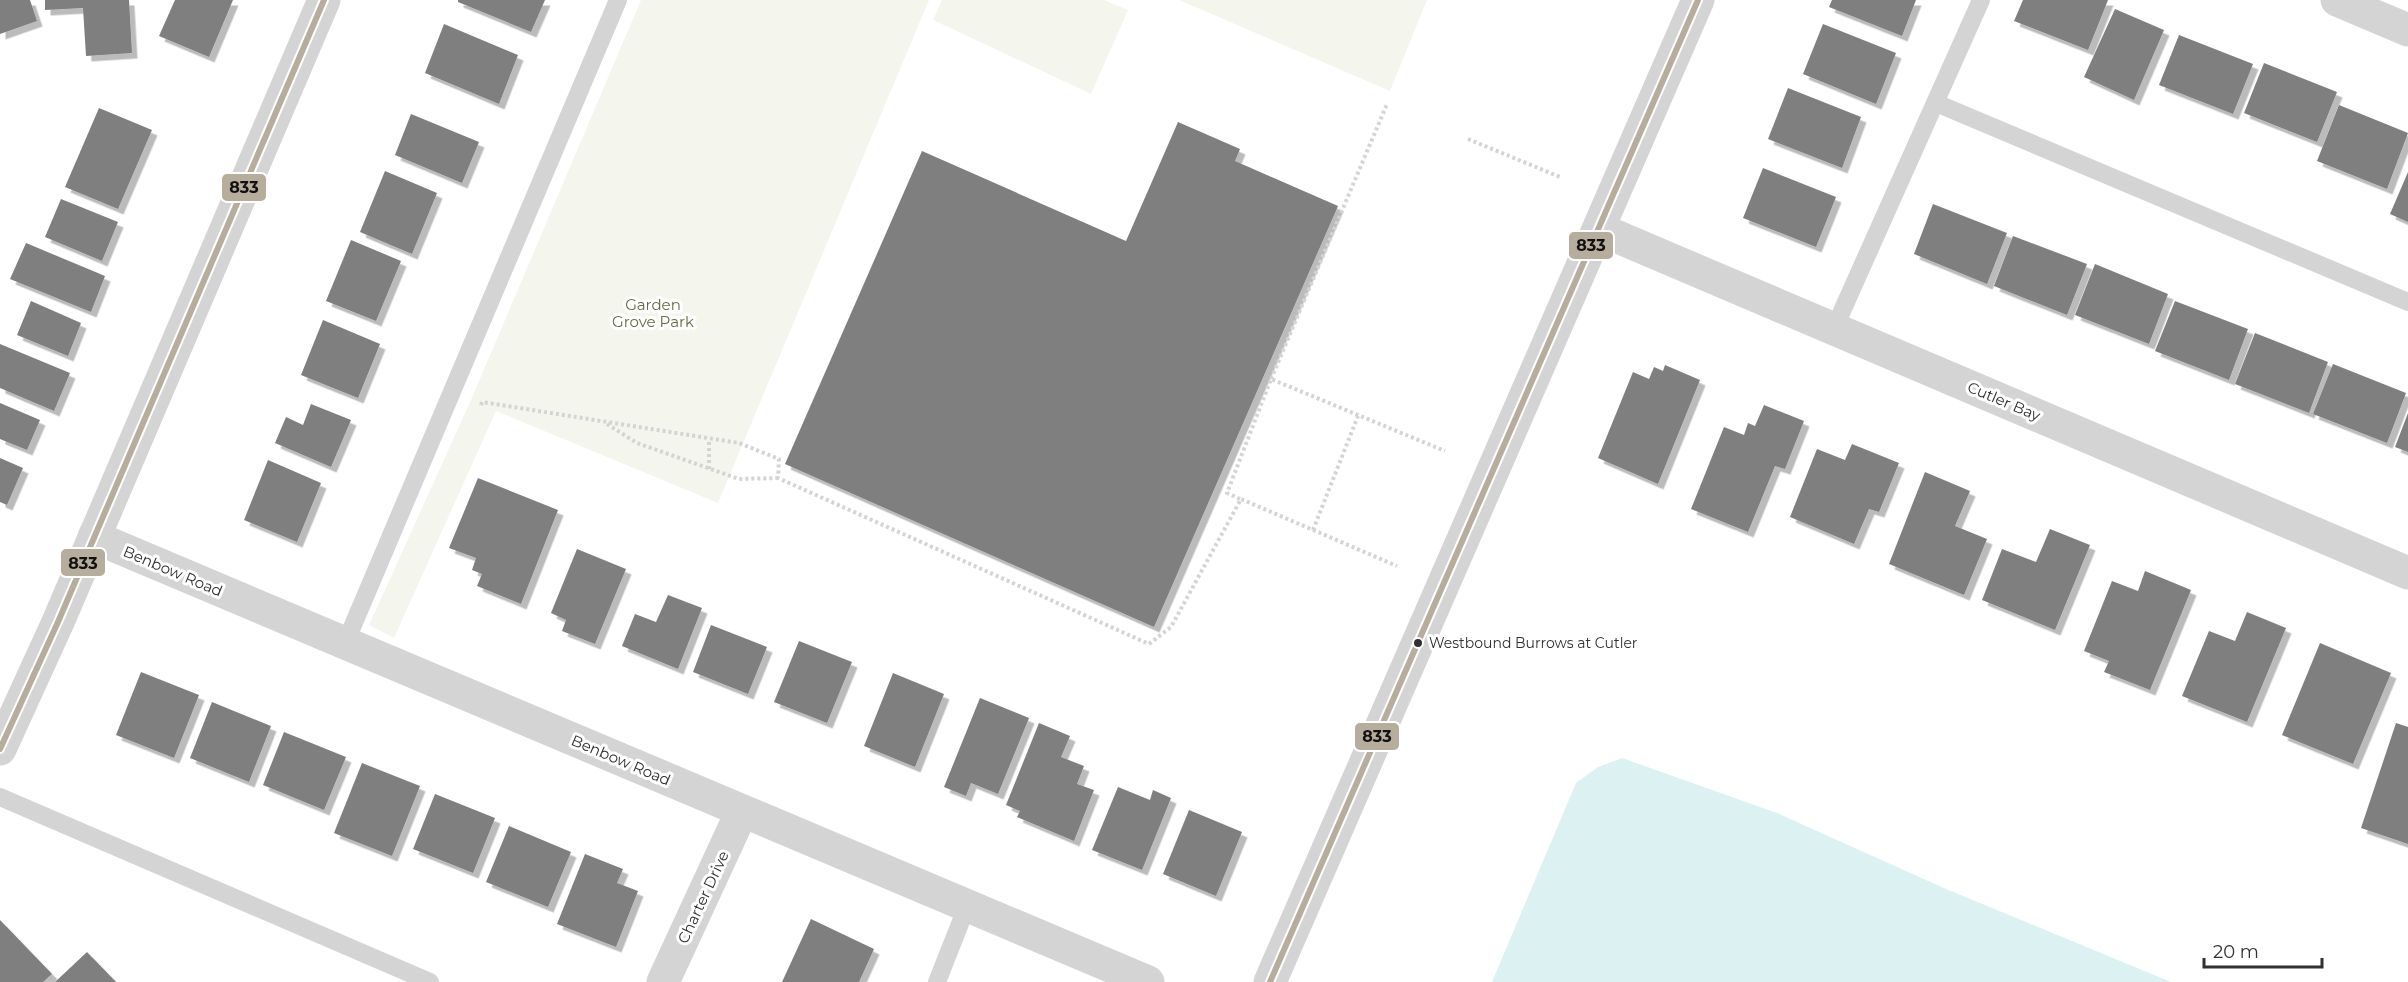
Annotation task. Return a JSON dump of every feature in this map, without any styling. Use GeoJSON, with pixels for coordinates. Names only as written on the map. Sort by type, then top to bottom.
{"type":"FeatureCollection","features":[{"type":"Feature","properties":{"kind":"street"},"geometry":{"type":"LineString","coordinates":[[0,749],[94,537],[324,0]]}},
{"type":"Feature","properties":{"kind":"street"},"geometry":{"type":"LineString","coordinates":[[1270,982],[1698,0]]}},
{"type":"Feature","properties":{"kind":"street"},"geometry":{"type":"LineString","coordinates":[[2337,0],[2408,30]]}},
{"type":"Feature","properties":{"kind":"street","name":"Cutler Bay"},"geometry":{"type":"LineString","coordinates":[[1599,229],[2408,573]]}},
{"type":"Feature","properties":{"kind":"street","name":"Benbow Road"},"geometry":{"type":"LineString","coordinates":[[94,537],[1148,982]]}},
{"type":"Feature","properties":{"kind":"street","name":"Charter Drive"},"geometry":{"type":"LineString","coordinates":[[663,982],[742,811]]}},
{"type":"Feature","properties":{"kind":"lane"},"geometry":{"type":"LineString","coordinates":[[345,644],[618,0]]}},
{"type":"Feature","properties":{"kind":"lane"},"geometry":{"type":"LineString","coordinates":[[1834,329],[1982,0]]}},
{"type":"Feature","properties":{"kind":"lane"},"geometry":{"type":"LineString","coordinates":[[1936,103],[2408,302]]}},
{"type":"Feature","properties":{"kind":"lane"},"geometry":{"type":"LineString","coordinates":[[0,797],[430,982]]}},
{"type":"Feature","properties":{"kind":"lane"},"geometry":{"type":"LineString","coordinates":[[937,982],[967,906]]}},
{"type":"Feature","properties":{"kind":"path"},"geometry":{"type":"LineString","coordinates":[[1386,104],[1271,378],[1227,493],[1397,566]]}},
{"type":"Feature","properties":{"kind":"path"},"geometry":{"type":"LineString","coordinates":[[1468,138],[1560,177]]}},
{"type":"Feature","properties":{"kind":"path"},"geometry":{"type":"LineString","coordinates":[[1271,378],[1445,451]]}},
{"type":"Feature","properties":{"kind":"path"},"geometry":{"type":"LineString","coordinates":[[477,413],[482,402],[739,443],[779,459],[778,478]]}},
{"type":"Feature","properties":{"kind":"path"},"geometry":{"type":"LineString","coordinates":[[1313,530],[1358,416]]}},
{"type":"Feature","properties":{"kind":"path"},"geometry":{"type":"LineString","coordinates":[[604,422],[637,443],[709,470],[739,479],[778,478],[1149,644],[1171,627],[1240,499]]}},
{"type":"Feature","properties":{"kind":"path"},"geometry":{"type":"LineString","coordinates":[[709,439],[709,470]]}},
{"type":"Feature","properties":{"kind":"green space","name":"Garden Grove Park"},"geometry":{"type":"Polygon","coordinates":[[[641,0],[929,0],[718,503],[496,411],[394,638],[369,625],[471,400],[641,0]]]}},
{"type":"Feature","properties":{"kind":"green space"},"geometry":{"type":"Polygon","coordinates":[[[942,0],[1104,0],[1128,10],[1091,94],[933,20],[942,0]]]}},
{"type":"Feature","properties":{"kind":"green space"},"geometry":{"type":"Polygon","coordinates":[[[1179,0],[1427,0],[1390,91],[1179,0]]]}},
{"type":"Feature","properties":{"kind":"shaded area"},"geometry":{"type":"Polygon","coordinates":[[[1622,758],[1777,813],[1946,889],[2171,982],[1492,982],[1576,783],[1598,767],[1622,758]]]}},
{"type":"Feature","properties":{"kind":"building"},"geometry":{"type":"Polygon","coordinates":[[[0,0],[30,0],[37,21],[0,34],[0,0]]]}},
{"type":"Feature","properties":{"kind":"building"},"geometry":{"type":"Polygon","coordinates":[[[45,0],[129,0],[132,53],[86,56],[83,8],[45,10],[45,0]]]}},
{"type":"Feature","properties":{"kind":"building"},"geometry":{"type":"Polygon","coordinates":[[[175,0],[233,0],[209,57],[159,36],[175,0]]]}},
{"type":"Feature","properties":{"kind":"building"},"geometry":{"type":"Polygon","coordinates":[[[458,0],[545,0],[531,32],[458,2],[458,0]]]}},
{"type":"Feature","properties":{"kind":"building"},"geometry":{"type":"Polygon","coordinates":[[[1832,0],[1916,0],[1902,36],[1829,7],[1832,0]]]}},
{"type":"Feature","properties":{"kind":"building"},"geometry":{"type":"Polygon","coordinates":[[[2023,0],[2108,0],[2088,50],[2014,21],[2023,0]]]}},
{"type":"Feature","properties":{"kind":"building"},"geometry":{"type":"Polygon","coordinates":[[[2115,9],[2164,30],[2134,100],[2084,77],[2115,9]]]}},
{"type":"Feature","properties":{"kind":"building"},"geometry":{"type":"Polygon","coordinates":[[[444,24],[518,55],[499,104],[425,73],[444,24]]]}},
{"type":"Feature","properties":{"kind":"building"},"geometry":{"type":"Polygon","coordinates":[[[1823,24],[1896,53],[1876,104],[1803,74],[1823,24]]]}},
{"type":"Feature","properties":{"kind":"building"},"geometry":{"type":"Polygon","coordinates":[[[2179,35],[2253,64],[2233,114],[2159,85],[2179,35]]]}},
{"type":"Feature","properties":{"kind":"building"},"geometry":{"type":"Polygon","coordinates":[[[2264,63],[2337,92],[2317,142],[2244,113],[2264,63]]]}},
{"type":"Feature","properties":{"kind":"building"},"geometry":{"type":"Polygon","coordinates":[[[1788,88],[1861,117],[1842,168],[1768,139],[1788,88]]]}},
{"type":"Feature","properties":{"kind":"building"},"geometry":{"type":"Polygon","coordinates":[[[2339,105],[2408,133],[2387,189],[2317,161],[2339,105]]]}},
{"type":"Feature","properties":{"kind":"building"},"geometry":{"type":"Polygon","coordinates":[[[99,108],[152,130],[118,209],[65,187],[99,108]]]}},
{"type":"Feature","properties":{"kind":"building"},"geometry":{"type":"Polygon","coordinates":[[[411,114],[479,142],[462,183],[395,155],[411,114]]]}},
{"type":"Feature","properties":{"kind":"building"},"geometry":{"type":"Polygon","coordinates":[[[1178,122],[1240,149],[1235,161],[1338,206],[1154,627],[785,464],[922,151],[1126,241],[1178,122]]]}},
{"type":"Feature","properties":{"kind":"building"},"geometry":{"type":"Polygon","coordinates":[[[1763,168],[1836,197],[1816,247],[1743,218],[1763,168]]]}},
{"type":"Feature","properties":{"kind":"building"},"geometry":{"type":"Polygon","coordinates":[[[385,171],[437,193],[412,254],[360,232],[385,171]]]}},
{"type":"Feature","properties":{"kind":"building"},"geometry":{"type":"Polygon","coordinates":[[[2408,172],[2408,222],[2390,214],[2408,172]]]}},
{"type":"Feature","properties":{"kind":"building"},"geometry":{"type":"Polygon","coordinates":[[[61,199],[118,222],[102,261],[45,237],[61,199]]]}},
{"type":"Feature","properties":{"kind":"building"},"geometry":{"type":"Polygon","coordinates":[[[1933,204],[2007,233],[1987,284],[1914,254],[1933,204]]]}},
{"type":"Feature","properties":{"kind":"building"},"geometry":{"type":"Polygon","coordinates":[[[2013,236],[2087,264],[2067,315],[1994,286],[2013,236]]]}},
{"type":"Feature","properties":{"kind":"building"},"geometry":{"type":"Polygon","coordinates":[[[351,240],[401,261],[376,321],[326,301],[351,240]]]}},
{"type":"Feature","properties":{"kind":"building"},"geometry":{"type":"Polygon","coordinates":[[[26,243],[105,276],[91,312],[10,279],[26,243]]]}},
{"type":"Feature","properties":{"kind":"building"},"geometry":{"type":"Polygon","coordinates":[[[2095,264],[2168,294],[2149,344],[2075,315],[2095,264]]]}},
{"type":"Feature","properties":{"kind":"building"},"geometry":{"type":"Polygon","coordinates":[[[31,301],[81,323],[68,356],[17,335],[31,301]]]}},
{"type":"Feature","properties":{"kind":"building"},"geometry":{"type":"Polygon","coordinates":[[[2175,301],[2248,329],[2229,380],[2155,351],[2175,301]]]}},
{"type":"Feature","properties":{"kind":"building"},"geometry":{"type":"Polygon","coordinates":[[[323,320],[380,344],[358,398],[301,375],[323,320]]]}},
{"type":"Feature","properties":{"kind":"building"},"geometry":{"type":"Polygon","coordinates":[[[2255,333],[2328,362],[2309,413],[2235,384],[2255,333]]]}},
{"type":"Feature","properties":{"kind":"building"},"geometry":{"type":"Polygon","coordinates":[[[0,344],[70,373],[54,411],[0,388],[0,344]]]}},
{"type":"Feature","properties":{"kind":"building"},"geometry":{"type":"Polygon","coordinates":[[[2333,364],[2406,393],[2387,443],[2313,414],[2333,364]]]}},
{"type":"Feature","properties":{"kind":"building"},"geometry":{"type":"Polygon","coordinates":[[[1665,365],[1700,380],[1658,484],[1598,458],[1633,372],[1649,379],[1654,367],[1663,371],[1665,365]]]}},
{"type":"Feature","properties":{"kind":"building"},"geometry":{"type":"Polygon","coordinates":[[[0,403],[40,420],[27,450],[0,439],[0,403]]]}},
{"type":"Feature","properties":{"kind":"building"},"geometry":{"type":"Polygon","coordinates":[[[311,404],[351,420],[331,467],[275,443],[286,417],[303,425],[311,404]]]}},
{"type":"Feature","properties":{"kind":"building"},"geometry":{"type":"Polygon","coordinates":[[[1764,405],[1804,421],[1785,469],[1775,466],[1748,532],[1691,509],[1724,427],[1744,435],[1748,423],[1755,426],[1764,405]]]}},
{"type":"Feature","properties":{"kind":"building"},"geometry":{"type":"Polygon","coordinates":[[[2408,413],[2408,452],[2395,447],[2408,413]]]}},
{"type":"Feature","properties":{"kind":"building"},"geometry":{"type":"Polygon","coordinates":[[[1852,444],[1899,463],[1879,512],[1869,509],[1854,544],[1790,517],[1817,449],[1845,460],[1852,444]]]}},
{"type":"Feature","properties":{"kind":"building"},"geometry":{"type":"Polygon","coordinates":[[[0,458],[23,468],[7,505],[0,502],[0,458]]]}},
{"type":"Feature","properties":{"kind":"building"},"geometry":{"type":"Polygon","coordinates":[[[268,460],[321,483],[297,542],[244,520],[268,460]]]}},
{"type":"Feature","properties":{"kind":"building"},"geometry":{"type":"Polygon","coordinates":[[[1925,472],[1970,491],[1955,526],[1987,539],[1964,595],[1889,564],[1925,472]]]}},
{"type":"Feature","properties":{"kind":"building"},"geometry":{"type":"Polygon","coordinates":[[[478,478],[558,510],[521,604],[477,586],[482,574],[472,570],[476,558],[449,548],[478,478]]]}},
{"type":"Feature","properties":{"kind":"building"},"geometry":{"type":"Polygon","coordinates":[[[2050,529],[2090,545],[2055,630],[1982,600],[2002,549],[2036,562],[2050,529]]]}},
{"type":"Feature","properties":{"kind":"building"},"geometry":{"type":"Polygon","coordinates":[[[577,549],[626,569],[595,644],[562,631],[566,620],[551,613],[577,549]]]}},
{"type":"Feature","properties":{"kind":"building"},"geometry":{"type":"Polygon","coordinates":[[[2145,571],[2191,590],[2150,690],[2104,672],[2109,661],[2084,651],[2112,581],[2138,591],[2145,571]]]}},
{"type":"Feature","properties":{"kind":"building"},"geometry":{"type":"Polygon","coordinates":[[[668,595],[702,608],[678,669],[622,646],[635,614],[656,622],[668,595]]]}},
{"type":"Feature","properties":{"kind":"building"},"geometry":{"type":"Polygon","coordinates":[[[2247,612],[2286,628],[2247,722],[2182,696],[2209,631],[2235,641],[2247,612]]]}},
{"type":"Feature","properties":{"kind":"building"},"geometry":{"type":"Polygon","coordinates":[[[711,625],[767,647],[748,694],[693,672],[711,625]]]}},
{"type":"Feature","properties":{"kind":"building"},"geometry":{"type":"Polygon","coordinates":[[[799,641],[852,662],[827,723],[774,702],[799,641]]]}},
{"type":"Feature","properties":{"kind":"building"},"geometry":{"type":"Polygon","coordinates":[[[2320,643],[2391,673],[2353,764],[2282,735],[2320,643]]]}},
{"type":"Feature","properties":{"kind":"building"},"geometry":{"type":"Polygon","coordinates":[[[141,672],[199,695],[174,758],[116,735],[141,672]]]}},
{"type":"Feature","properties":{"kind":"building"},"geometry":{"type":"Polygon","coordinates":[[[893,673],[944,694],[915,767],[864,746],[893,673]]]}},
{"type":"Feature","properties":{"kind":"building"},"geometry":{"type":"Polygon","coordinates":[[[980,698],[1029,718],[998,794],[971,783],[966,796],[944,787],[980,698]]]}},
{"type":"Feature","properties":{"kind":"building"},"geometry":{"type":"Polygon","coordinates":[[[212,702],[271,726],[249,782],[190,758],[212,702]]]}},
{"type":"Feature","properties":{"kind":"building"},"geometry":{"type":"Polygon","coordinates":[[[1039,723],[1070,736],[1061,757],[1084,766],[1077,784],[1094,790],[1074,841],[1017,817],[1020,811],[1006,805],[1039,723]]]}},
{"type":"Feature","properties":{"kind":"building"},"geometry":{"type":"Polygon","coordinates":[[[2396,723],[2408,727],[2408,844],[2361,828],[2396,723]]]}},
{"type":"Feature","properties":{"kind":"building"},"geometry":{"type":"Polygon","coordinates":[[[284,732],[346,757],[324,810],[263,785],[284,732]]]}},
{"type":"Feature","properties":{"kind":"building"},"geometry":{"type":"Polygon","coordinates":[[[362,763],[420,786],[392,856],[334,833],[362,763]]]}},
{"type":"Feature","properties":{"kind":"building"},"geometry":{"type":"Polygon","coordinates":[[[1118,787],[1150,800],[1153,790],[1171,798],[1142,870],[1092,850],[1118,787]]]}},
{"type":"Feature","properties":{"kind":"building"},"geometry":{"type":"Polygon","coordinates":[[[435,794],[495,818],[473,873],[413,849],[435,794]]]}},
{"type":"Feature","properties":{"kind":"building"},"geometry":{"type":"Polygon","coordinates":[[[1189,810],[1242,832],[1216,896],[1163,874],[1189,810]]]}},
{"type":"Feature","properties":{"kind":"building"},"geometry":{"type":"Polygon","coordinates":[[[509,826],[571,852],[548,907],[486,882],[509,826]]]}},
{"type":"Feature","properties":{"kind":"building"},"geometry":{"type":"Polygon","coordinates":[[[585,854],[623,869],[617,883],[638,891],[616,947],[557,924],[585,854]]]}},
{"type":"Feature","properties":{"kind":"building"},"geometry":{"type":"Polygon","coordinates":[[[811,919],[874,949],[859,982],[782,982],[811,919]]]}},
{"type":"Feature","properties":{"kind":"building"},"geometry":{"type":"Polygon","coordinates":[[[0,920],[52,974],[43,982],[0,982],[0,920]]]}},
{"type":"Feature","properties":{"kind":"building"},"geometry":{"type":"Polygon","coordinates":[[[87,952],[116,982],[55,982],[87,952]]]}},
{"type":"Feature","properties":{"kind":"transit line","name":"833"},"geometry":{"type":"LineString","coordinates":[[0,749],[58,622],[324,0]]}},
{"type":"Feature","properties":{"kind":"transit line","name":"833"},"geometry":{"type":"LineString","coordinates":[[1270,982],[1698,0]]}},
{"type":"Feature","properties":{"kind":"place","name":"Westbound Burrows at Cutler"},"geometry":{"type":"Point","coordinates":[1418,643]}}]}
